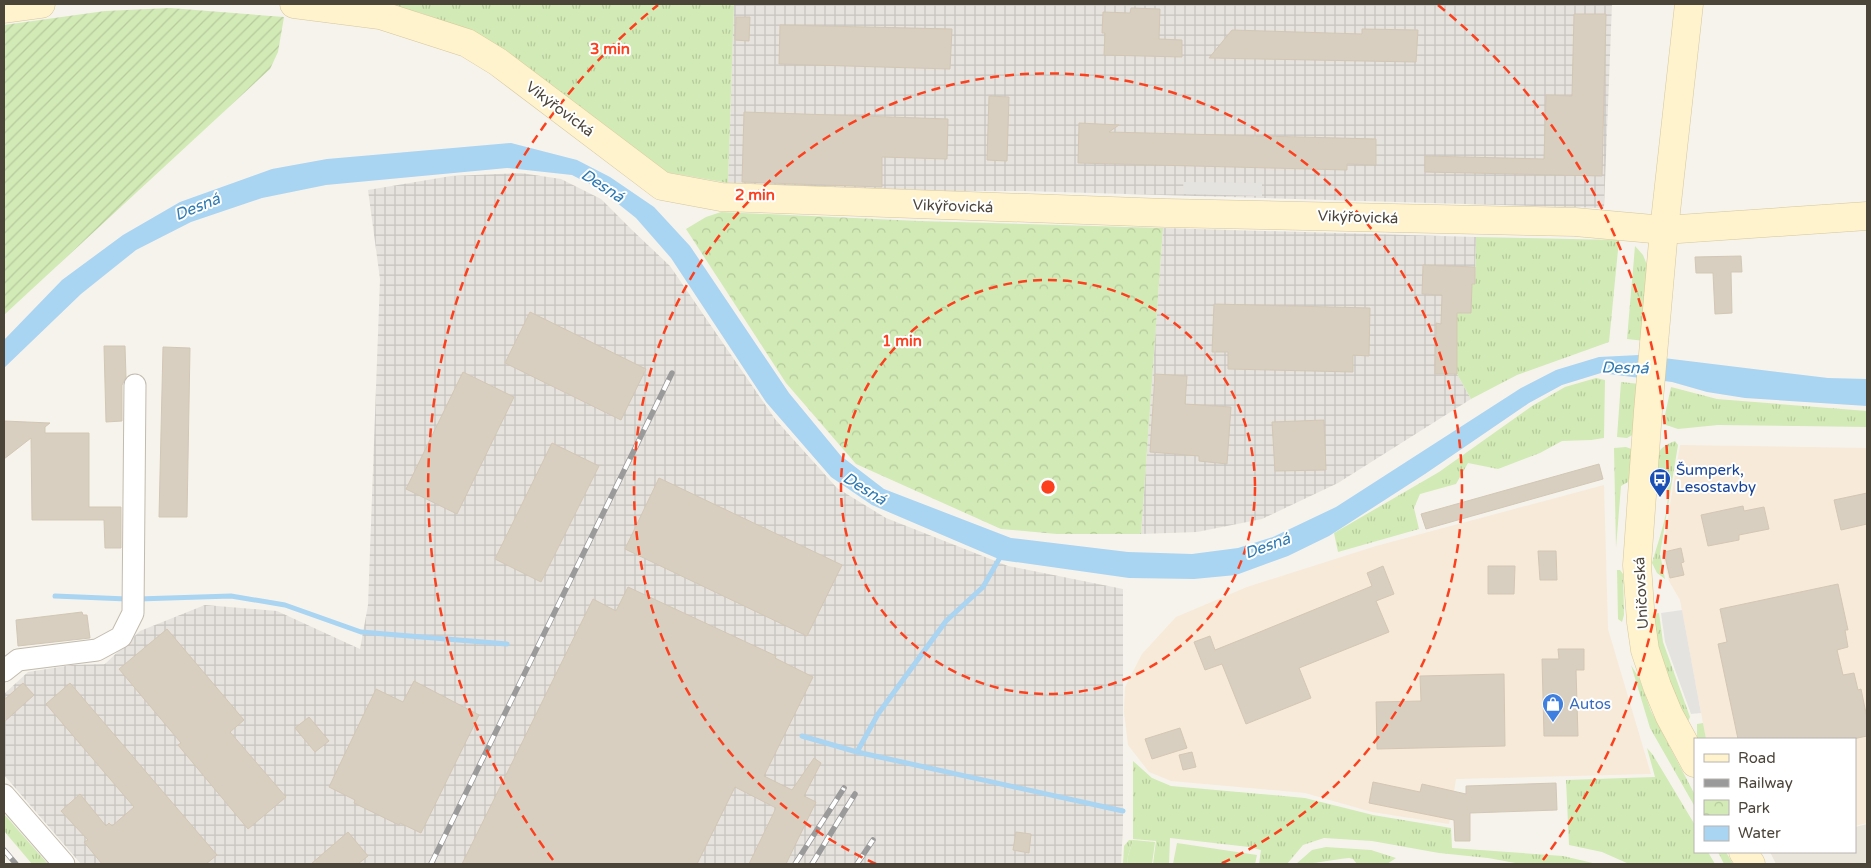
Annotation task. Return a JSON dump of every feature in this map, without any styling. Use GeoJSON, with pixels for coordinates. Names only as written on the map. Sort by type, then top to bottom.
{"type":"FeatureCollection","features":[{"type":"Feature","properties":{"kind":"street"},"geometry":{"type":"LineString","coordinates":[[4,9],[42,4]]}},
{"type":"Feature","properties":{"kind":"street","name":"Vikýřovická"},"geometry":{"type":"LineString","coordinates":[[294,4],[380,15],[467,43],[498,62],[662,186],[721,197],[1166,214],[1575,222],[1664,230],[1867,216]]}},
{"type":"Feature","properties":{"kind":"street","name":"Uničovská"},"geometry":{"type":"LineString","coordinates":[[1689,4],[1664,230],[1637,565],[1645,650],[1669,715],[1694,761]]}},
{"type":"Feature","properties":{"kind":"street"},"geometry":{"type":"LineString","coordinates":[[4,671],[18,660],[97,650],[120,637],[133,613],[135,385]]}},
{"type":"Feature","properties":{"kind":"street"},"geometry":{"type":"LineString","coordinates":[[4,795],[64,864]]}},
{"type":"Feature","properties":{"kind":"street"},"geometry":{"type":"LineString","coordinates":[[1744,853],[1751,864]]}},
{"type":"Feature","properties":{"kind":"shaded area"},"geometry":{"type":"Polygon","coordinates":[[[734,4],[1612,4],[1604,208],[1024,191],[953,191],[728,183],[734,4]]]}},
{"type":"Feature","properties":{"kind":"shaded area"},"geometry":{"type":"Polygon","coordinates":[[[521,173],[561,179],[601,199],[670,266],[775,419],[837,488],[886,518],[1008,566],[1123,589],[1123,828],[1121,864],[81,864],[4,775],[4,694],[28,672],[72,665],[105,664],[140,631],[205,605],[277,611],[360,649],[368,605],[380,279],[368,190],[451,176],[521,173]]]}},
{"type":"Feature","properties":{"kind":"shaded area"},"geometry":{"type":"Polygon","coordinates":[[[1183,182],[1262,183],[1262,196],[1184,194],[1183,182]]]}},
{"type":"Feature","properties":{"kind":"shaded area"},"geometry":{"type":"Polygon","coordinates":[[[1163,228],[1476,237],[1475,284],[1472,284],[1471,313],[1456,321],[1457,374],[1471,399],[1338,483],[1262,519],[1197,532],[1141,534],[1163,228]]]}},
{"type":"Feature","properties":{"kind":"shaded area"},"geometry":{"type":"Polygon","coordinates":[[[1680,445],[1867,448],[1867,823],[1856,826],[1856,738],[1706,738],[1680,600],[1669,581],[1662,553],[1680,445]]]}},
{"type":"Feature","properties":{"kind":"shaded area"},"geometry":{"type":"Polygon","coordinates":[[[1604,485],[1608,629],[1651,774],[1456,779],[1449,824],[1372,812],[1305,793],[1171,781],[1149,772],[1128,745],[1124,712],[1125,687],[1142,654],[1176,617],[1247,587],[1376,546],[1604,485]]]}},
{"type":"Feature","properties":{"kind":"shaded area"},"geometry":{"type":"Polygon","coordinates":[[[1682,610],[1701,713],[1691,714],[1665,642],[1661,613],[1682,610]]]}},
{"type":"Feature","properties":{"kind":"shaded area"},"geometry":{"type":"Polygon","coordinates":[[[1867,824],[1867,864],[1776,864],[1770,853],[1856,853],[1856,827],[1867,824]]]}},
{"type":"Feature","properties":{"kind":"green space"},"geometry":{"type":"Polygon","coordinates":[[[387,4],[734,4],[728,183],[665,172],[472,31],[421,13],[387,4]]]}},
{"type":"Feature","properties":{"kind":"green space"},"geometry":{"type":"Polygon","coordinates":[[[170,8],[284,17],[278,52],[270,69],[4,315],[4,25],[105,11],[170,8]]]}},
{"type":"Feature","properties":{"kind":"green space"},"geometry":{"type":"Polygon","coordinates":[[[721,212],[919,221],[1163,228],[1141,534],[1057,534],[1001,529],[856,464],[786,383],[686,229],[706,217],[721,212]]]}},
{"type":"Feature","properties":{"kind":"green space"},"geometry":{"type":"Polygon","coordinates":[[[1476,237],[1619,240],[1609,342],[1517,375],[1471,399],[1457,374],[1456,321],[1457,313],[1471,312],[1472,284],[1475,284],[1476,237]]]}},
{"type":"Feature","properties":{"kind":"green space"},"geometry":{"type":"Polygon","coordinates":[[[1635,246],[1643,255],[1651,275],[1645,341],[1627,339],[1635,246]]]}},
{"type":"Feature","properties":{"kind":"green space"},"geometry":{"type":"Polygon","coordinates":[[[1596,378],[1605,380],[1604,438],[1562,441],[1540,453],[1498,469],[1468,463],[1456,484],[1420,494],[1414,508],[1419,529],[1338,552],[1334,533],[1439,472],[1532,406],[1565,387],[1596,378]]]}},
{"type":"Feature","properties":{"kind":"green space"},"geometry":{"type":"Polygon","coordinates":[[[1621,382],[1640,384],[1634,434],[1627,438],[1617,437],[1621,382]]]}},
{"type":"Feature","properties":{"kind":"green space"},"geometry":{"type":"Polygon","coordinates":[[[1671,387],[1717,399],[1867,411],[1867,427],[1718,425],[1678,429],[1663,424],[1671,387]]]}},
{"type":"Feature","properties":{"kind":"green space"},"geometry":{"type":"Polygon","coordinates":[[[1675,441],[1678,445],[1660,554],[1665,579],[1657,573],[1652,563],[1663,526],[1668,497],[1657,457],[1662,448],[1675,441]]]}},
{"type":"Feature","properties":{"kind":"green space"},"geometry":{"type":"Polygon","coordinates":[[[1626,447],[1634,450],[1634,459],[1628,482],[1621,486],[1616,548],[1614,448],[1626,447]]]}},
{"type":"Feature","properties":{"kind":"green space"},"geometry":{"type":"Polygon","coordinates":[[[1617,570],[1620,570],[1623,574],[1624,615],[1622,622],[1618,619],[1617,570]]]}},
{"type":"Feature","properties":{"kind":"green space"},"geometry":{"type":"Polygon","coordinates":[[[1659,613],[1663,642],[1690,717],[1684,730],[1656,661],[1652,614],[1659,613]]]}},
{"type":"Feature","properties":{"kind":"green space"},"geometry":{"type":"Polygon","coordinates":[[[1631,665],[1639,678],[1651,711],[1694,793],[1694,805],[1650,728],[1631,665]]]}},
{"type":"Feature","properties":{"kind":"green space"},"geometry":{"type":"Polygon","coordinates":[[[1703,723],[1706,738],[1697,738],[1697,724],[1703,723]]]}},
{"type":"Feature","properties":{"kind":"green space"},"geometry":{"type":"Polygon","coordinates":[[[1647,748],[1694,823],[1694,853],[1709,853],[1715,864],[1629,864],[1602,852],[1569,845],[1566,780],[1655,777],[1647,748]]]}},
{"type":"Feature","properties":{"kind":"green space"},"geometry":{"type":"Polygon","coordinates":[[[1133,761],[1152,778],[1171,786],[1305,798],[1373,815],[1451,828],[1452,848],[1563,856],[1597,864],[1521,864],[1488,858],[1439,853],[1372,841],[1324,838],[1303,845],[1287,864],[1259,864],[1261,850],[1170,838],[1169,864],[1153,864],[1156,841],[1133,839],[1133,761]]]}},
{"type":"Feature","properties":{"kind":"green space"},"geometry":{"type":"Polygon","coordinates":[[[4,814],[48,864],[32,864],[4,831],[4,814]]]}},
{"type":"Feature","properties":{"kind":"green space"},"geometry":{"type":"Polygon","coordinates":[[[1129,840],[1133,840],[1127,864],[1123,864],[1124,846],[1129,840]]]}},
{"type":"Feature","properties":{"kind":"green space"},"geometry":{"type":"Polygon","coordinates":[[[1133,840],[1155,842],[1152,864],[1127,864],[1133,840]]]}},
{"type":"Feature","properties":{"kind":"green space"},"geometry":{"type":"Polygon","coordinates":[[[1177,843],[1257,855],[1255,864],[1173,864],[1177,843]]]}},
{"type":"Feature","properties":{"kind":"green space"},"geometry":{"type":"Polygon","coordinates":[[[1326,847],[1371,850],[1396,858],[1387,864],[1357,864],[1353,859],[1349,858],[1296,864],[1312,850],[1326,847]]]}},
{"type":"Feature","properties":{"kind":"green space"},"geometry":{"type":"Polygon","coordinates":[[[1718,853],[1727,853],[1733,864],[1724,864],[1718,853]]]}},
{"type":"Feature","properties":{"kind":"water","name":"Desná"},"geometry":{"type":"Polygon","coordinates":[[[511,143],[577,160],[610,177],[654,207],[690,246],[789,393],[841,456],[884,489],[1011,538],[1128,552],[1192,554],[1238,548],[1273,537],[1336,507],[1521,388],[1556,370],[1599,357],[1639,355],[1828,378],[1867,379],[1867,406],[1745,398],[1707,392],[1672,382],[1601,373],[1562,385],[1529,403],[1425,474],[1329,536],[1288,556],[1236,575],[1194,579],[1129,578],[1001,560],[872,505],[831,477],[766,402],[671,258],[636,218],[601,190],[572,175],[507,168],[326,185],[262,198],[191,222],[136,250],[81,294],[4,368],[4,340],[62,280],[123,235],[180,202],[272,169],[327,159],[511,143]]]}},
{"type":"Feature","properties":{"kind":"building"},"geometry":{"type":"Polygon","coordinates":[[[1131,8],[1160,9],[1159,39],[1182,40],[1182,57],[1104,55],[1105,33],[1102,33],[1103,12],[1130,13],[1131,8]]]}},
{"type":"Feature","properties":{"kind":"building"},"geometry":{"type":"Polygon","coordinates":[[[1574,14],[1606,14],[1602,176],[1425,172],[1425,156],[1544,159],[1546,95],[1572,96],[1574,14]]]}},
{"type":"Feature","properties":{"kind":"building"},"geometry":{"type":"Polygon","coordinates":[[[736,17],[750,17],[749,41],[735,40],[736,17]]]}},
{"type":"Feature","properties":{"kind":"building"},"geometry":{"type":"Polygon","coordinates":[[[780,25],[952,29],[950,69],[779,64],[780,25]]]}},
{"type":"Feature","properties":{"kind":"building"},"geometry":{"type":"Polygon","coordinates":[[[1362,29],[1418,30],[1416,62],[1209,58],[1232,30],[1362,34],[1362,29]]]}},
{"type":"Feature","properties":{"kind":"building"},"geometry":{"type":"Polygon","coordinates":[[[989,96],[1009,97],[1007,161],[987,160],[989,96]]]}},
{"type":"Feature","properties":{"kind":"building"},"geometry":{"type":"Polygon","coordinates":[[[744,112],[948,119],[947,159],[882,157],[882,187],[742,182],[744,112]]]}},
{"type":"Feature","properties":{"kind":"building"},"geometry":{"type":"Polygon","coordinates":[[[1079,123],[1119,125],[1109,132],[1376,139],[1376,165],[1347,164],[1347,170],[1078,163],[1079,123]]]}},
{"type":"Feature","properties":{"kind":"building"},"geometry":{"type":"Polygon","coordinates":[[[1741,256],[1742,272],[1731,272],[1732,313],[1715,314],[1713,273],[1696,273],[1695,257],[1741,256]]]}},
{"type":"Feature","properties":{"kind":"building"},"geometry":{"type":"Polygon","coordinates":[[[1423,265],[1475,267],[1475,284],[1472,284],[1471,313],[1457,313],[1457,374],[1435,374],[1436,323],[1441,324],[1442,295],[1422,294],[1423,265]]]}},
{"type":"Feature","properties":{"kind":"building"},"geometry":{"type":"Polygon","coordinates":[[[1214,304],[1370,308],[1369,356],[1353,355],[1353,372],[1228,369],[1228,352],[1212,352],[1214,304]]]}},
{"type":"Feature","properties":{"kind":"building"},"geometry":{"type":"Polygon","coordinates":[[[530,312],[646,369],[621,420],[505,363],[530,312]]]}},
{"type":"Feature","properties":{"kind":"building"},"geometry":{"type":"Polygon","coordinates":[[[104,346],[125,346],[126,377],[122,385],[122,421],[106,422],[104,346]]]}},
{"type":"Feature","properties":{"kind":"building"},"geometry":{"type":"Polygon","coordinates":[[[163,347],[190,348],[187,517],[159,517],[163,347]]]}},
{"type":"Feature","properties":{"kind":"building"},"geometry":{"type":"Polygon","coordinates":[[[463,372],[514,397],[457,514],[406,489],[463,372]]]}},
{"type":"Feature","properties":{"kind":"building"},"geometry":{"type":"Polygon","coordinates":[[[1155,374],[1187,376],[1185,404],[1231,407],[1227,464],[1199,461],[1199,456],[1150,452],[1155,374]]]}},
{"type":"Feature","properties":{"kind":"building"},"geometry":{"type":"Polygon","coordinates":[[[1324,420],[1326,470],[1275,471],[1272,422],[1324,420]]]}},
{"type":"Feature","properties":{"kind":"building"},"geometry":{"type":"Polygon","coordinates":[[[4,421],[50,423],[45,427],[45,433],[89,433],[89,507],[121,507],[121,548],[105,548],[104,520],[32,520],[31,438],[4,459],[4,421]]]}},
{"type":"Feature","properties":{"kind":"building"},"geometry":{"type":"Polygon","coordinates":[[[552,443],[599,466],[541,582],[495,559],[552,443]]]}},
{"type":"Feature","properties":{"kind":"building"},"geometry":{"type":"Polygon","coordinates":[[[1599,464],[1603,479],[1426,529],[1421,514],[1599,464]]]}},
{"type":"Feature","properties":{"kind":"building"},"geometry":{"type":"Polygon","coordinates":[[[659,478],[842,565],[807,636],[625,549],[659,478]]]}},
{"type":"Feature","properties":{"kind":"building"},"geometry":{"type":"Polygon","coordinates":[[[1867,493],[1867,524],[1841,530],[1834,500],[1867,493]]]}},
{"type":"Feature","properties":{"kind":"building"},"geometry":{"type":"Polygon","coordinates":[[[1743,506],[1744,511],[1764,507],[1769,529],[1739,535],[1739,540],[1708,546],[1701,515],[1743,506]]]}},
{"type":"Feature","properties":{"kind":"building"},"geometry":{"type":"Polygon","coordinates":[[[1681,548],[1684,562],[1681,563],[1684,575],[1670,578],[1664,552],[1681,548]]]}},
{"type":"Feature","properties":{"kind":"building"},"geometry":{"type":"Polygon","coordinates":[[[1538,551],[1556,551],[1557,580],[1540,580],[1538,551]]]}},
{"type":"Feature","properties":{"kind":"building"},"geometry":{"type":"Polygon","coordinates":[[[1383,566],[1394,594],[1376,601],[1389,632],[1299,668],[1311,698],[1246,724],[1222,664],[1205,670],[1194,642],[1210,636],[1215,650],[1245,638],[1372,586],[1367,573],[1383,566]]]}},
{"type":"Feature","properties":{"kind":"building"},"geometry":{"type":"Polygon","coordinates":[[[1488,566],[1515,566],[1514,594],[1488,594],[1488,566]]]}},
{"type":"Feature","properties":{"kind":"building"},"geometry":{"type":"Polygon","coordinates":[[[1838,584],[1848,630],[1845,630],[1848,647],[1837,650],[1843,675],[1854,673],[1858,690],[1861,689],[1867,718],[1867,736],[1856,738],[1738,738],[1718,644],[1727,642],[1720,609],[1838,584]]]}},
{"type":"Feature","properties":{"kind":"building"},"geometry":{"type":"Polygon","coordinates":[[[628,587],[776,656],[775,658],[813,677],[764,776],[792,790],[814,758],[821,763],[804,796],[816,802],[786,864],[749,864],[776,808],[735,787],[697,864],[462,864],[593,599],[616,611],[628,587]]]}},
{"type":"Feature","properties":{"kind":"building"},"geometry":{"type":"Polygon","coordinates":[[[82,612],[83,615],[87,615],[90,638],[18,646],[16,620],[82,612]]]}},
{"type":"Feature","properties":{"kind":"building"},"geometry":{"type":"Polygon","coordinates":[[[167,629],[244,720],[230,732],[286,797],[248,829],[178,745],[181,743],[119,669],[167,629]]]}},
{"type":"Feature","properties":{"kind":"building"},"geometry":{"type":"Polygon","coordinates":[[[1558,649],[1584,649],[1584,670],[1576,670],[1578,736],[1544,736],[1542,659],[1559,659],[1558,649]]]}},
{"type":"Feature","properties":{"kind":"building"},"geometry":{"type":"Polygon","coordinates":[[[1504,674],[1505,746],[1377,749],[1376,702],[1421,701],[1420,676],[1504,674]]]}},
{"type":"Feature","properties":{"kind":"building"},"geometry":{"type":"Polygon","coordinates":[[[414,681],[479,715],[421,833],[400,823],[399,825],[354,803],[355,800],[329,787],[376,689],[403,702],[414,681]]]}},
{"type":"Feature","properties":{"kind":"building"},"geometry":{"type":"Polygon","coordinates":[[[23,683],[34,695],[4,722],[4,700],[23,683]]]}},
{"type":"Feature","properties":{"kind":"building"},"geometry":{"type":"Polygon","coordinates":[[[70,683],[217,855],[206,864],[102,864],[84,842],[88,840],[61,811],[80,794],[106,826],[109,823],[112,826],[134,807],[46,704],[70,683]]]}},
{"type":"Feature","properties":{"kind":"building"},"geometry":{"type":"Polygon","coordinates":[[[309,717],[329,741],[315,752],[295,728],[309,717]]]}},
{"type":"Feature","properties":{"kind":"building"},"geometry":{"type":"Polygon","coordinates":[[[1180,728],[1187,748],[1152,759],[1145,739],[1180,728]]]}},
{"type":"Feature","properties":{"kind":"building"},"geometry":{"type":"Polygon","coordinates":[[[1192,752],[1196,767],[1183,770],[1179,755],[1192,752]]]}},
{"type":"Feature","properties":{"kind":"building"},"geometry":{"type":"Polygon","coordinates":[[[1373,782],[1420,792],[1422,784],[1466,794],[1466,786],[1556,783],[1557,810],[1470,813],[1470,841],[1455,841],[1454,820],[1369,803],[1373,782]]]}},
{"type":"Feature","properties":{"kind":"building"},"geometry":{"type":"Polygon","coordinates":[[[348,832],[368,856],[358,864],[311,864],[348,832]]]}},
{"type":"Feature","properties":{"kind":"building"},"geometry":{"type":"Polygon","coordinates":[[[1016,832],[1031,834],[1029,853],[1013,850],[1016,832]]]}},
{"type":"Feature","properties":{"kind":"waterway"},"geometry":{"type":"LineString","coordinates":[[857,752],[878,714],[946,621],[983,587],[1002,554]]}},
{"type":"Feature","properties":{"kind":"waterway"},"geometry":{"type":"LineString","coordinates":[[55,596],[127,599]]}},
{"type":"Feature","properties":{"kind":"waterway"},"geometry":{"type":"LineString","coordinates":[[138,599],[231,596],[285,605],[361,632],[507,644]]}},
{"type":"Feature","properties":{"kind":"waterway"},"geometry":{"type":"LineString","coordinates":[[802,736],[857,752],[1123,811]]}},
{"type":"Feature","properties":{"kind":"railway"},"geometry":{"type":"LineString","coordinates":[[431,864],[672,373]]}},
{"type":"Feature","properties":{"kind":"railway"},"geometry":{"type":"LineString","coordinates":[[795,864],[844,788]]}},
{"type":"Feature","properties":{"kind":"railway"},"geometry":{"type":"LineString","coordinates":[[812,864],[855,794]]}},
{"type":"Feature","properties":{"kind":"railway"},"geometry":{"type":"LineString","coordinates":[[857,864],[873,840]]}},
{"type":"Feature","properties":{"kind":"railway"},"geometry":{"type":"LineString","coordinates":[[4,850],[16,864]]}},
{"type":"Feature","properties":{"kind":"place","name":"Šumperk, Lesostavby"},"geometry":{"type":"Point","coordinates":[1660,498]}},
{"type":"Feature","properties":{"kind":"place","name":"Autos"},"geometry":{"type":"Point","coordinates":[1553,723]}}]}
